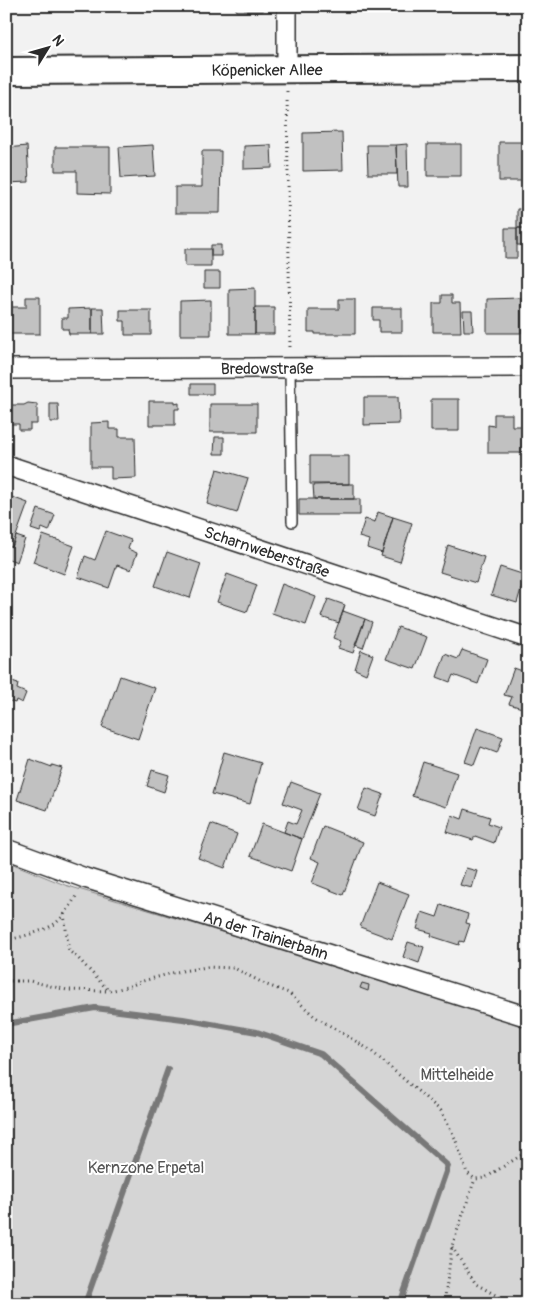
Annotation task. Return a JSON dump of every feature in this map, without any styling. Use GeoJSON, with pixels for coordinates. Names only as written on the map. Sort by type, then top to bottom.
{"type":"FeatureCollection","features":[{"type":"Feature","properties":{"kind":"street"},"geometry":{"type":"LineString","coordinates":[[287,6],[287,71]]}},
{"type":"Feature","properties":{"kind":"street","name":"Köpenicker Allee"},"geometry":{"type":"LineString","coordinates":[[6,71],[287,71],[528,68]]}},
{"type":"Feature","properties":{"kind":"street","name":"Bredowstraße"},"geometry":{"type":"LineString","coordinates":[[6,369],[528,367]]}},
{"type":"Feature","properties":{"kind":"street","name":"Scharnweberstraße"},"geometry":{"type":"LineString","coordinates":[[6,464],[528,638]]}},
{"type":"Feature","properties":{"kind":"street","name":"An der Trainierbahn"},"geometry":{"type":"LineString","coordinates":[[6,849],[85,878],[528,1017]]}},
{"type":"Feature","properties":{"kind":"lane"},"geometry":{"type":"LineString","coordinates":[[290,368],[292,522]]}},
{"type":"Feature","properties":{"kind":"path"},"geometry":{"type":"LineString","coordinates":[[286,105],[290,368]]}},
{"type":"Feature","properties":{"kind":"path"},"geometry":{"type":"LineString","coordinates":[[6,940],[24,937],[55,924],[70,906],[85,878]]}},
{"type":"Feature","properties":{"kind":"path"},"geometry":{"type":"LineString","coordinates":[[64,914],[69,951],[77,956],[108,991]]}},
{"type":"Feature","properties":{"kind":"path"},"geometry":{"type":"LineString","coordinates":[[7,980],[30,981],[67,990],[108,991],[128,987],[176,972],[207,967],[234,968],[267,985],[289,993],[314,1016],[370,1050],[440,1110],[456,1138],[467,1173],[475,1179],[485,1178],[528,1151]]}},
{"type":"Feature","properties":{"kind":"path"},"geometry":{"type":"LineString","coordinates":[[444,1304],[452,1246],[475,1179]]}},
{"type":"Feature","properties":{"kind":"path"},"geometry":{"type":"LineString","coordinates":[[452,1246],[476,1284],[511,1304]]}},
{"type":"Feature","properties":{"kind":"green space","name":"Kernzone Erpetal"},"geometry":{"type":"Polygon","coordinates":[[[6,861],[65,885],[528,1024],[528,1304],[6,1304],[6,861]]]}},
{"type":"Feature","properties":{"kind":"building"},"geometry":{"type":"Polygon","coordinates":[[[236,6],[263,6],[263,11],[236,11],[236,6]]]}},
{"type":"Feature","properties":{"kind":"building"},"geometry":{"type":"Polygon","coordinates":[[[342,132],[343,170],[303,171],[303,133],[342,132]]]}},
{"type":"Feature","properties":{"kind":"building"},"geometry":{"type":"Polygon","coordinates":[[[499,142],[525,142],[525,181],[499,181],[499,142]]]}},
{"type":"Feature","properties":{"kind":"building"},"geometry":{"type":"Polygon","coordinates":[[[407,144],[408,187],[398,187],[396,145],[407,144]]]}},
{"type":"Feature","properties":{"kind":"building"},"geometry":{"type":"Polygon","coordinates":[[[427,144],[461,144],[461,176],[427,176],[427,144]]]}},
{"type":"Feature","properties":{"kind":"building"},"geometry":{"type":"Polygon","coordinates":[[[153,145],[155,176],[121,178],[119,147],[153,145]]]}},
{"type":"Feature","properties":{"kind":"building"},"geometry":{"type":"Polygon","coordinates":[[[271,145],[272,168],[244,169],[244,146],[271,145]]]}},
{"type":"Feature","properties":{"kind":"building"},"geometry":{"type":"Polygon","coordinates":[[[367,145],[396,145],[397,174],[368,174],[367,145]]]}},
{"type":"Feature","properties":{"kind":"building"},"geometry":{"type":"Polygon","coordinates":[[[27,146],[29,182],[6,183],[6,148],[27,146]]]}},
{"type":"Feature","properties":{"kind":"building"},"geometry":{"type":"Polygon","coordinates":[[[55,147],[110,147],[110,194],[77,193],[77,171],[55,171],[55,147]]]}},
{"type":"Feature","properties":{"kind":"building"},"geometry":{"type":"Polygon","coordinates":[[[202,151],[221,151],[220,213],[175,213],[175,187],[202,187],[202,151]]]}},
{"type":"Feature","properties":{"kind":"building"},"geometry":{"type":"Polygon","coordinates":[[[517,209],[528,209],[528,228],[517,228],[517,209]]]}},
{"type":"Feature","properties":{"kind":"building"},"geometry":{"type":"Polygon","coordinates":[[[505,228],[517,228],[517,258],[505,258],[505,228]]]}},
{"type":"Feature","properties":{"kind":"building"},"geometry":{"type":"Polygon","coordinates":[[[517,228],[528,228],[528,245],[517,245],[517,228]]]}},
{"type":"Feature","properties":{"kind":"building"},"geometry":{"type":"Polygon","coordinates":[[[211,245],[221,245],[221,256],[211,256],[211,245]]]}},
{"type":"Feature","properties":{"kind":"building"},"geometry":{"type":"Polygon","coordinates":[[[185,249],[211,249],[211,266],[185,266],[185,249]]]}},
{"type":"Feature","properties":{"kind":"building"},"geometry":{"type":"Polygon","coordinates":[[[204,272],[220,272],[220,288],[204,288],[204,272]]]}},
{"type":"Feature","properties":{"kind":"building"},"geometry":{"type":"Polygon","coordinates":[[[255,288],[255,334],[229,334],[229,289],[255,288]]]}},
{"type":"Feature","properties":{"kind":"building"},"geometry":{"type":"Polygon","coordinates":[[[442,295],[452,295],[452,303],[460,303],[461,332],[433,332],[433,303],[442,303],[442,295]]]}},
{"type":"Feature","properties":{"kind":"building"},"geometry":{"type":"Polygon","coordinates":[[[26,297],[40,297],[40,334],[6,334],[6,307],[26,307],[26,297]]]}},
{"type":"Feature","properties":{"kind":"building"},"geometry":{"type":"Polygon","coordinates":[[[521,298],[521,333],[487,333],[487,299],[521,298]]]}},
{"type":"Feature","properties":{"kind":"building"},"geometry":{"type":"Polygon","coordinates":[[[339,299],[355,299],[355,334],[315,334],[315,332],[308,332],[308,309],[339,309],[339,299]]]}},
{"type":"Feature","properties":{"kind":"building"},"geometry":{"type":"Polygon","coordinates":[[[211,300],[211,335],[180,335],[180,301],[211,300]]]}},
{"type":"Feature","properties":{"kind":"building"},"geometry":{"type":"Polygon","coordinates":[[[255,307],[274,307],[274,334],[255,334],[255,307]]]}},
{"type":"Feature","properties":{"kind":"building"},"geometry":{"type":"Polygon","coordinates":[[[92,308],[92,334],[69,334],[68,329],[62,329],[62,318],[68,318],[68,309],[92,308]]]}},
{"type":"Feature","properties":{"kind":"building"},"geometry":{"type":"Polygon","coordinates":[[[92,308],[103,308],[104,334],[92,334],[92,308]]]}},
{"type":"Feature","properties":{"kind":"building"},"geometry":{"type":"Polygon","coordinates":[[[373,308],[402,308],[402,332],[379,332],[379,320],[373,320],[373,308]]]}},
{"type":"Feature","properties":{"kind":"building"},"geometry":{"type":"Polygon","coordinates":[[[120,310],[151,310],[151,335],[125,335],[125,321],[120,321],[120,310]]]}},
{"type":"Feature","properties":{"kind":"building"},"geometry":{"type":"Polygon","coordinates":[[[463,311],[472,311],[473,331],[464,331],[463,311]]]}},
{"type":"Feature","properties":{"kind":"building"},"geometry":{"type":"Polygon","coordinates":[[[191,384],[213,384],[213,394],[191,394],[191,384]]]}},
{"type":"Feature","properties":{"kind":"building"},"geometry":{"type":"Polygon","coordinates":[[[364,397],[398,397],[399,424],[364,425],[364,397]]]}},
{"type":"Feature","properties":{"kind":"building"},"geometry":{"type":"Polygon","coordinates":[[[431,399],[459,399],[459,431],[431,431],[431,399]]]}},
{"type":"Feature","properties":{"kind":"building"},"geometry":{"type":"Polygon","coordinates":[[[149,401],[175,401],[175,404],[179,403],[179,409],[175,409],[175,425],[149,425],[149,401]]]}},
{"type":"Feature","properties":{"kind":"building"},"geometry":{"type":"Polygon","coordinates":[[[28,403],[37,404],[37,424],[30,424],[30,430],[19,430],[19,424],[9,424],[9,405],[24,405],[28,403]]]}},
{"type":"Feature","properties":{"kind":"building"},"geometry":{"type":"Polygon","coordinates":[[[50,404],[58,404],[59,422],[50,422],[50,404]]]}},
{"type":"Feature","properties":{"kind":"building"},"geometry":{"type":"Polygon","coordinates":[[[210,404],[257,404],[257,432],[210,432],[210,404]]]}},
{"type":"Feature","properties":{"kind":"building"},"geometry":{"type":"Polygon","coordinates":[[[494,414],[512,414],[512,426],[522,426],[522,453],[488,453],[488,425],[494,426],[494,414]]]}},
{"type":"Feature","properties":{"kind":"building"},"geometry":{"type":"Polygon","coordinates":[[[109,422],[109,429],[119,429],[119,437],[135,437],[136,478],[111,479],[111,467],[91,467],[91,423],[109,422]]]}},
{"type":"Feature","properties":{"kind":"building"},"geometry":{"type":"Polygon","coordinates":[[[215,437],[224,437],[224,454],[214,454],[215,437]]]}},
{"type":"Feature","properties":{"kind":"building"},"geometry":{"type":"Polygon","coordinates":[[[310,456],[349,456],[349,484],[310,484],[310,456]]]}},
{"type":"Feature","properties":{"kind":"building"},"geometry":{"type":"Polygon","coordinates":[[[217,469],[248,478],[237,513],[207,504],[217,469]]]}},
{"type":"Feature","properties":{"kind":"building"},"geometry":{"type":"Polygon","coordinates":[[[354,484],[354,499],[314,499],[313,485],[354,484]]]}},
{"type":"Feature","properties":{"kind":"building"},"geometry":{"type":"Polygon","coordinates":[[[6,495],[28,503],[12,547],[6,545],[6,495]]]}},
{"type":"Feature","properties":{"kind":"building"},"geometry":{"type":"Polygon","coordinates":[[[299,499],[360,499],[360,515],[299,515],[299,499]]]}},
{"type":"Feature","properties":{"kind":"building"},"geometry":{"type":"Polygon","coordinates":[[[38,509],[55,515],[49,531],[42,528],[40,532],[31,529],[38,509]]]}},
{"type":"Feature","properties":{"kind":"building"},"geometry":{"type":"Polygon","coordinates":[[[378,512],[393,517],[382,553],[367,548],[369,540],[359,537],[365,519],[375,522],[378,512]]]}},
{"type":"Feature","properties":{"kind":"building"},"geometry":{"type":"Polygon","coordinates":[[[393,517],[412,523],[400,562],[381,556],[393,517]]]}},
{"type":"Feature","properties":{"kind":"building"},"geometry":{"type":"Polygon","coordinates":[[[106,531],[131,540],[128,549],[137,553],[131,570],[117,565],[109,588],[78,577],[85,556],[95,560],[106,531]]]}},
{"type":"Feature","properties":{"kind":"building"},"geometry":{"type":"Polygon","coordinates":[[[43,535],[74,546],[64,574],[33,562],[43,535]]]}},
{"type":"Feature","properties":{"kind":"building"},"geometry":{"type":"Polygon","coordinates":[[[16,536],[25,539],[17,562],[6,558],[6,545],[12,547],[16,536]]]}},
{"type":"Feature","properties":{"kind":"building"},"geometry":{"type":"Polygon","coordinates":[[[448,545],[484,557],[476,583],[440,572],[448,545]]]}},
{"type":"Feature","properties":{"kind":"building"},"geometry":{"type":"Polygon","coordinates":[[[167,552],[201,564],[190,598],[155,586],[167,552]]]}},
{"type":"Feature","properties":{"kind":"building"},"geometry":{"type":"Polygon","coordinates":[[[500,567],[525,575],[517,603],[491,595],[500,567]]]}},
{"type":"Feature","properties":{"kind":"building"},"geometry":{"type":"Polygon","coordinates":[[[227,574],[257,585],[247,612],[217,602],[227,574]]]}},
{"type":"Feature","properties":{"kind":"building"},"geometry":{"type":"Polygon","coordinates":[[[282,584],[316,597],[306,625],[272,613],[282,584]]]}},
{"type":"Feature","properties":{"kind":"building"},"geometry":{"type":"Polygon","coordinates":[[[328,599],[345,605],[339,623],[321,617],[328,599]]]}},
{"type":"Feature","properties":{"kind":"building"},"geometry":{"type":"Polygon","coordinates":[[[343,611],[365,619],[353,653],[338,648],[341,641],[333,638],[343,611]]]}},
{"type":"Feature","properties":{"kind":"building"},"geometry":{"type":"Polygon","coordinates":[[[365,619],[372,622],[363,648],[355,645],[365,619]]]}},
{"type":"Feature","properties":{"kind":"building"},"geometry":{"type":"Polygon","coordinates":[[[398,627],[427,637],[415,669],[386,659],[398,627]]]}},
{"type":"Feature","properties":{"kind":"building"},"geometry":{"type":"Polygon","coordinates":[[[361,650],[373,655],[366,674],[355,669],[361,650]]]}},
{"type":"Feature","properties":{"kind":"building"},"geometry":{"type":"Polygon","coordinates":[[[462,650],[487,659],[478,684],[453,675],[450,682],[437,677],[445,654],[458,659],[462,650]]]}},
{"type":"Feature","properties":{"kind":"building"},"geometry":{"type":"Polygon","coordinates":[[[514,668],[528,673],[528,703],[524,702],[522,708],[509,704],[512,697],[504,695],[514,668]]]}},
{"type":"Feature","properties":{"kind":"building"},"geometry":{"type":"Polygon","coordinates":[[[120,676],[155,688],[138,739],[102,727],[120,676]]]}},
{"type":"Feature","properties":{"kind":"building"},"geometry":{"type":"Polygon","coordinates":[[[6,680],[18,684],[17,689],[26,693],[22,703],[16,700],[15,703],[6,700],[6,680]]]}},
{"type":"Feature","properties":{"kind":"building"},"geometry":{"type":"Polygon","coordinates":[[[477,728],[503,737],[497,753],[481,747],[474,765],[465,762],[477,728]]]}},
{"type":"Feature","properties":{"kind":"building"},"geometry":{"type":"Polygon","coordinates":[[[224,752],[261,763],[250,804],[212,794],[224,752]]]}},
{"type":"Feature","properties":{"kind":"building"},"geometry":{"type":"Polygon","coordinates":[[[30,759],[52,767],[52,765],[62,768],[47,810],[17,800],[30,759]]]}},
{"type":"Feature","properties":{"kind":"building"},"geometry":{"type":"Polygon","coordinates":[[[423,762],[457,773],[446,807],[412,796],[423,762]]]}},
{"type":"Feature","properties":{"kind":"building"},"geometry":{"type":"Polygon","coordinates":[[[152,770],[169,775],[164,792],[147,786],[152,770]]]}},
{"type":"Feature","properties":{"kind":"building"},"geometry":{"type":"Polygon","coordinates":[[[291,782],[320,793],[302,839],[284,832],[288,821],[296,824],[302,810],[283,803],[291,782]]]}},
{"type":"Feature","properties":{"kind":"building"},"geometry":{"type":"Polygon","coordinates":[[[366,788],[383,794],[375,816],[358,810],[366,788]]]}},
{"type":"Feature","properties":{"kind":"building"},"geometry":{"type":"Polygon","coordinates":[[[465,809],[490,817],[488,823],[499,827],[494,843],[475,836],[473,840],[447,832],[452,815],[462,819],[465,809]]]}},
{"type":"Feature","properties":{"kind":"building"},"geometry":{"type":"Polygon","coordinates":[[[211,824],[237,834],[225,868],[198,858],[211,824]]]}},
{"type":"Feature","properties":{"kind":"building"},"geometry":{"type":"Polygon","coordinates":[[[262,824],[302,839],[291,871],[250,856],[262,824]]]}},
{"type":"Feature","properties":{"kind":"building"},"geometry":{"type":"Polygon","coordinates":[[[323,826],[363,842],[343,895],[312,883],[320,862],[311,858],[323,826]]]}},
{"type":"Feature","properties":{"kind":"building"},"geometry":{"type":"Polygon","coordinates":[[[528,857],[528,878],[521,876],[528,857]]]}},
{"type":"Feature","properties":{"kind":"building"},"geometry":{"type":"Polygon","coordinates":[[[466,868],[477,871],[472,888],[460,885],[466,868]]]}},
{"type":"Feature","properties":{"kind":"building"},"geometry":{"type":"Polygon","coordinates":[[[377,882],[409,894],[392,939],[360,927],[377,882]]]}},
{"type":"Feature","properties":{"kind":"building"},"geometry":{"type":"Polygon","coordinates":[[[441,905],[468,914],[466,923],[470,924],[464,942],[460,941],[459,945],[431,936],[432,933],[417,929],[422,912],[437,917],[441,905]]]}},
{"type":"Feature","properties":{"kind":"building"},"geometry":{"type":"Polygon","coordinates":[[[408,942],[424,947],[419,963],[403,957],[408,942]]]}},
{"type":"Feature","properties":{"kind":"building"},"geometry":{"type":"Polygon","coordinates":[[[362,983],[369,985],[368,991],[360,988],[362,983]]]}},
{"type":"Feature","properties":{"kind":"waterway"},"geometry":{"type":"LineString","coordinates":[[6,1024],[95,1008],[183,1019],[257,1032],[321,1054],[448,1166],[400,1304]]}},
{"type":"Feature","properties":{"kind":"waterway"},"geometry":{"type":"LineString","coordinates":[[85,1304],[168,1069]]}},
{"type":"Feature","properties":{"kind":"park label","name":"Mittelheide"},"geometry":{"type":"Point","coordinates":[457,1074]}}]}
